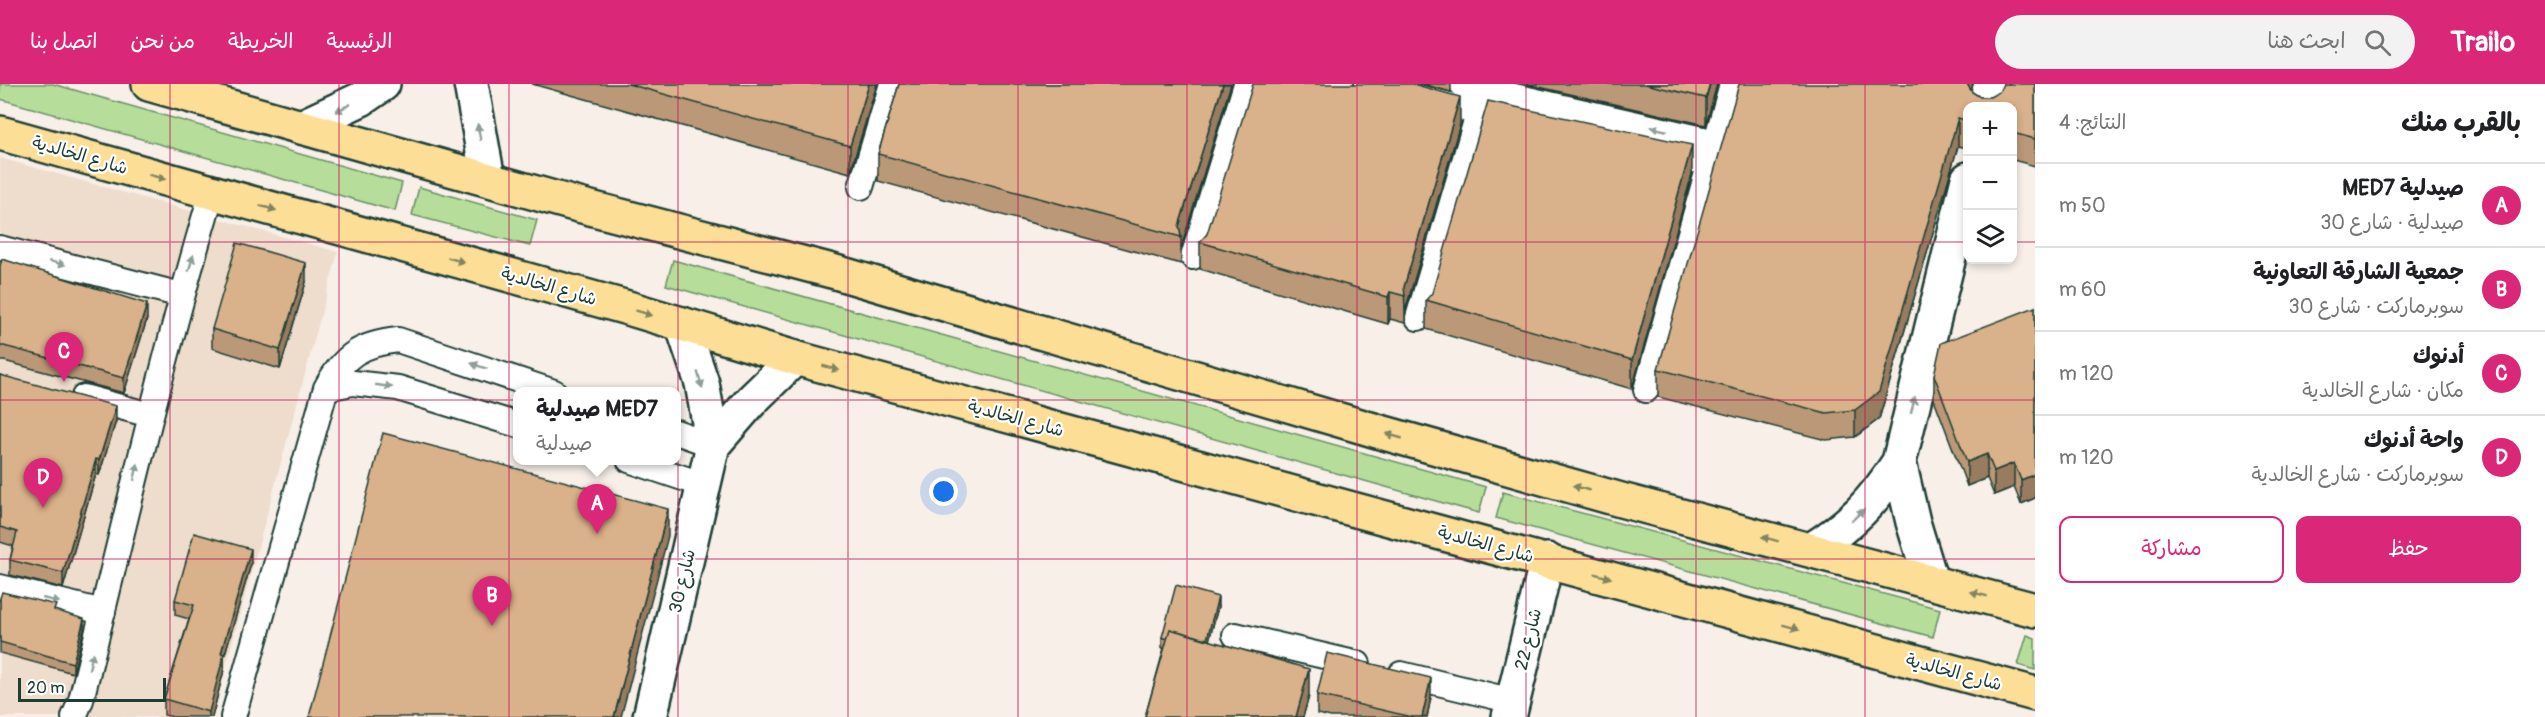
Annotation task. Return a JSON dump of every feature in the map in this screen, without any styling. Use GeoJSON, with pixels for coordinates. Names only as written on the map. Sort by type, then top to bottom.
{"type":"FeatureCollection","features":[{"type":"Feature","properties":{"kind":"main road"},"geometry":{"type":"LineString","coordinates":[[149,84],[488,179],[832,271],[1377,431],[2035,610]]}},
{"type":"Feature","properties":{"kind":"main road","name":"شارع الخالدية"},"geometry":{"type":"LineString","coordinates":[[0,133],[682,324],[795,358],[2035,694]]}},
{"type":"Feature","properties":{"kind":"street"},"geometry":{"type":"LineString","coordinates":[[301,127],[361,99],[383,84]]}},
{"type":"Feature","properties":{"kind":"street"},"geometry":{"type":"LineString","coordinates":[[471,84],[488,179]]}},
{"type":"Feature","properties":{"kind":"street"},"geometry":{"type":"LineString","coordinates":[[1986,102],[1990,84]]}},
{"type":"Feature","properties":{"kind":"street"},"geometry":{"type":"LineString","coordinates":[[1811,550],[1838,533],[1862,512],[1882,488],[1899,462],[1963,200]]}},
{"type":"Feature","properties":{"kind":"street","name":"شارع 30"},"geometry":{"type":"LineString","coordinates":[[650,717],[714,445],[702,383],[682,324]]}},
{"type":"Feature","properties":{"kind":"street","name":"شارع 30"},"geometry":{"type":"LineString","coordinates":[[714,445],[746,407],[795,358]]}},
{"type":"Feature","properties":{"kind":"street"},"geometry":{"type":"LineString","coordinates":[[1899,462],[1913,522],[1931,581]]}},
{"type":"Feature","properties":{"kind":"street","name":"شارع 22"},"geometry":{"type":"LineString","coordinates":[[1511,709],[1547,560]]}},
{"type":"Feature","properties":{"kind":"lane"},"geometry":{"type":"LineString","coordinates":[[861,187],[892,84]]}},
{"type":"Feature","properties":{"kind":"lane"},"geometry":{"type":"LineString","coordinates":[[1193,256],[1246,84]]}},
{"type":"Feature","properties":{"kind":"lane"},"geometry":{"type":"LineString","coordinates":[[1367,84],[1478,114],[1536,126]]}},
{"type":"Feature","properties":{"kind":"lane"},"geometry":{"type":"LineString","coordinates":[[1462,84],[1712,152]]}},
{"type":"Feature","properties":{"kind":"lane"},"geometry":{"type":"LineString","coordinates":[[1646,390],[1731,84]]}},
{"type":"Feature","properties":{"kind":"lane"},"geometry":{"type":"LineString","coordinates":[[1418,318],[1478,114]]}},
{"type":"Feature","properties":{"kind":"lane"},"geometry":{"type":"LineString","coordinates":[[1640,148],[1712,152]]}},
{"type":"Feature","properties":{"kind":"lane"},"geometry":{"type":"LineString","coordinates":[[74,717],[81,700],[181,295],[212,192]]}},
{"type":"Feature","properties":{"kind":"lane"},"geometry":{"type":"LineString","coordinates":[[0,248],[181,295]]}},
{"type":"Feature","properties":{"kind":"lane"},"geometry":{"type":"LineString","coordinates":[[233,717],[326,388],[334,373],[351,356],[373,343],[398,340],[539,387]]}},
{"type":"Feature","properties":{"kind":"lane"},"geometry":{"type":"LineString","coordinates":[[326,388],[353,383],[398,388],[513,423]]}},
{"type":"Feature","properties":{"kind":"lane"},"geometry":{"type":"LineString","coordinates":[[58,391],[150,415]]}},
{"type":"Feature","properties":{"kind":"lane"},"geometry":{"type":"LineString","coordinates":[[681,434],[714,445]]}},
{"type":"Feature","properties":{"kind":"lane"},"geometry":{"type":"LineString","coordinates":[[645,465],[704,484]]}},
{"type":"Feature","properties":{"kind":"lane"},"geometry":{"type":"LineString","coordinates":[[0,587],[103,612]]}},
{"type":"Feature","properties":{"kind":"lane"},"geometry":{"type":"LineString","coordinates":[[1235,635],[1511,709]]}},
{"type":"Feature","properties":{"kind":"shaded area"},"geometry":{"type":"Polygon","coordinates":[[[0,158],[338,252],[212,717],[0,717],[0,158]]]}},
{"type":"Feature","properties":{"kind":"green space"},"geometry":{"type":"Polygon","coordinates":[[[0,84],[53,84],[402,183],[395,211],[0,99],[0,84]]]}},
{"type":"Feature","properties":{"kind":"green space"},"geometry":{"type":"Polygon","coordinates":[[[419,187],[537,220],[530,246],[412,215],[419,187]]]}},
{"type":"Feature","properties":{"kind":"green space"},"geometry":{"type":"Polygon","coordinates":[[[673,260],[1486,487],[1479,513],[666,285],[673,260]]]}},
{"type":"Feature","properties":{"kind":"green space"},"geometry":{"type":"Polygon","coordinates":[[[1503,492],[1940,609],[1933,637],[1496,518],[1503,492]]]}},
{"type":"Feature","properties":{"kind":"green space"},"geometry":{"type":"Polygon","coordinates":[[[2027,635],[2035,638],[2035,670],[2018,665],[2027,635]]]}},
{"type":"Feature","properties":{"kind":"building"},"geometry":{"type":"Polygon","coordinates":[[[628,84],[869,84],[850,146],[628,84]]]}},
{"type":"Feature","properties":{"kind":"building"},"geometry":{"type":"Polygon","coordinates":[[[899,84],[1223,84],[1179,226],[1181,237],[878,154],[899,84]]]}},
{"type":"Feature","properties":{"kind":"building"},"geometry":{"type":"Polygon","coordinates":[[[1253,84],[1413,84],[1460,97],[1404,287],[1405,296],[1390,292],[1388,297],[1200,242],[1207,234],[1253,84]]]}},
{"type":"Feature","properties":{"kind":"building"},"geometry":{"type":"Polygon","coordinates":[[[1645,84],[1710,84],[1706,98],[1645,84]]]}},
{"type":"Feature","properties":{"kind":"building"},"geometry":{"type":"Polygon","coordinates":[[[1739,84],[1967,84],[1972,92],[1980,97],[1990,97],[1999,92],[2003,84],[2035,84],[2035,139],[2017,134],[2017,102],[1963,102],[1963,120],[1958,118],[1879,392],[1855,410],[1826,413],[1658,369],[1739,84]]]}},
{"type":"Feature","properties":{"kind":"building"},"geometry":{"type":"Polygon","coordinates":[[[1488,101],[1692,145],[1632,360],[1426,300],[1432,293],[1488,101]]]}},
{"type":"Feature","properties":{"kind":"building"},"geometry":{"type":"Polygon","coordinates":[[[237,243],[306,263],[280,350],[212,329],[237,243]]]}},
{"type":"Feature","properties":{"kind":"building"},"geometry":{"type":"Polygon","coordinates":[[[2,259],[147,304],[124,378],[0,346],[0,266],[2,259]]]}},
{"type":"Feature","properties":{"kind":"building"},"geometry":{"type":"Polygon","coordinates":[[[2035,307],[2035,474],[2021,480],[2014,463],[1994,471],[1987,454],[1967,462],[1934,375],[1941,343],[2035,307]]]}},
{"type":"Feature","properties":{"kind":"building"},"geometry":{"type":"Polygon","coordinates":[[[0,375],[116,406],[99,460],[96,459],[63,573],[10,560],[17,532],[0,527],[0,375]]]}},
{"type":"Feature","properties":{"kind":"building"},"geometry":{"type":"Polygon","coordinates":[[[383,433],[668,509],[614,717],[309,717],[383,433]]]}},
{"type":"Feature","properties":{"kind":"building"},"geometry":{"type":"Polygon","coordinates":[[[194,533],[251,549],[221,653],[224,654],[209,712],[164,699],[194,605],[175,600],[194,533]]]}},
{"type":"Feature","properties":{"kind":"building"},"geometry":{"type":"Polygon","coordinates":[[[1176,585],[1218,597],[1207,639],[1170,629],[1167,639],[1162,637],[1176,585]]]}},
{"type":"Feature","properties":{"kind":"building"},"geometry":{"type":"Polygon","coordinates":[[[2,592],[56,605],[54,610],[84,619],[73,663],[0,642],[2,592]]]}},
{"type":"Feature","properties":{"kind":"building"},"geometry":{"type":"Polygon","coordinates":[[[1170,629],[1309,669],[1296,717],[1145,717],[1170,629]]]}},
{"type":"Feature","properties":{"kind":"building"},"geometry":{"type":"Polygon","coordinates":[[[1327,653],[1431,678],[1422,717],[1412,717],[1317,695],[1327,653]]]}},
{"type":"Feature","properties":{"kind":"place","name":"أدنوك"},"geometry":{"type":"Point","coordinates":[64,382]}},
{"type":"Feature","properties":{"kind":"place","name":"واحة أدنوك"},"geometry":{"type":"Point","coordinates":[43,508]}},
{"type":"Feature","properties":{"kind":"place","name":"صيدلية MED7"},"geometry":{"type":"Point","coordinates":[597,534]}},
{"type":"Feature","properties":{"kind":"place","name":"جمعية الشارقة التعاونية"},"geometry":{"type":"Point","coordinates":[492,626]}}]}
